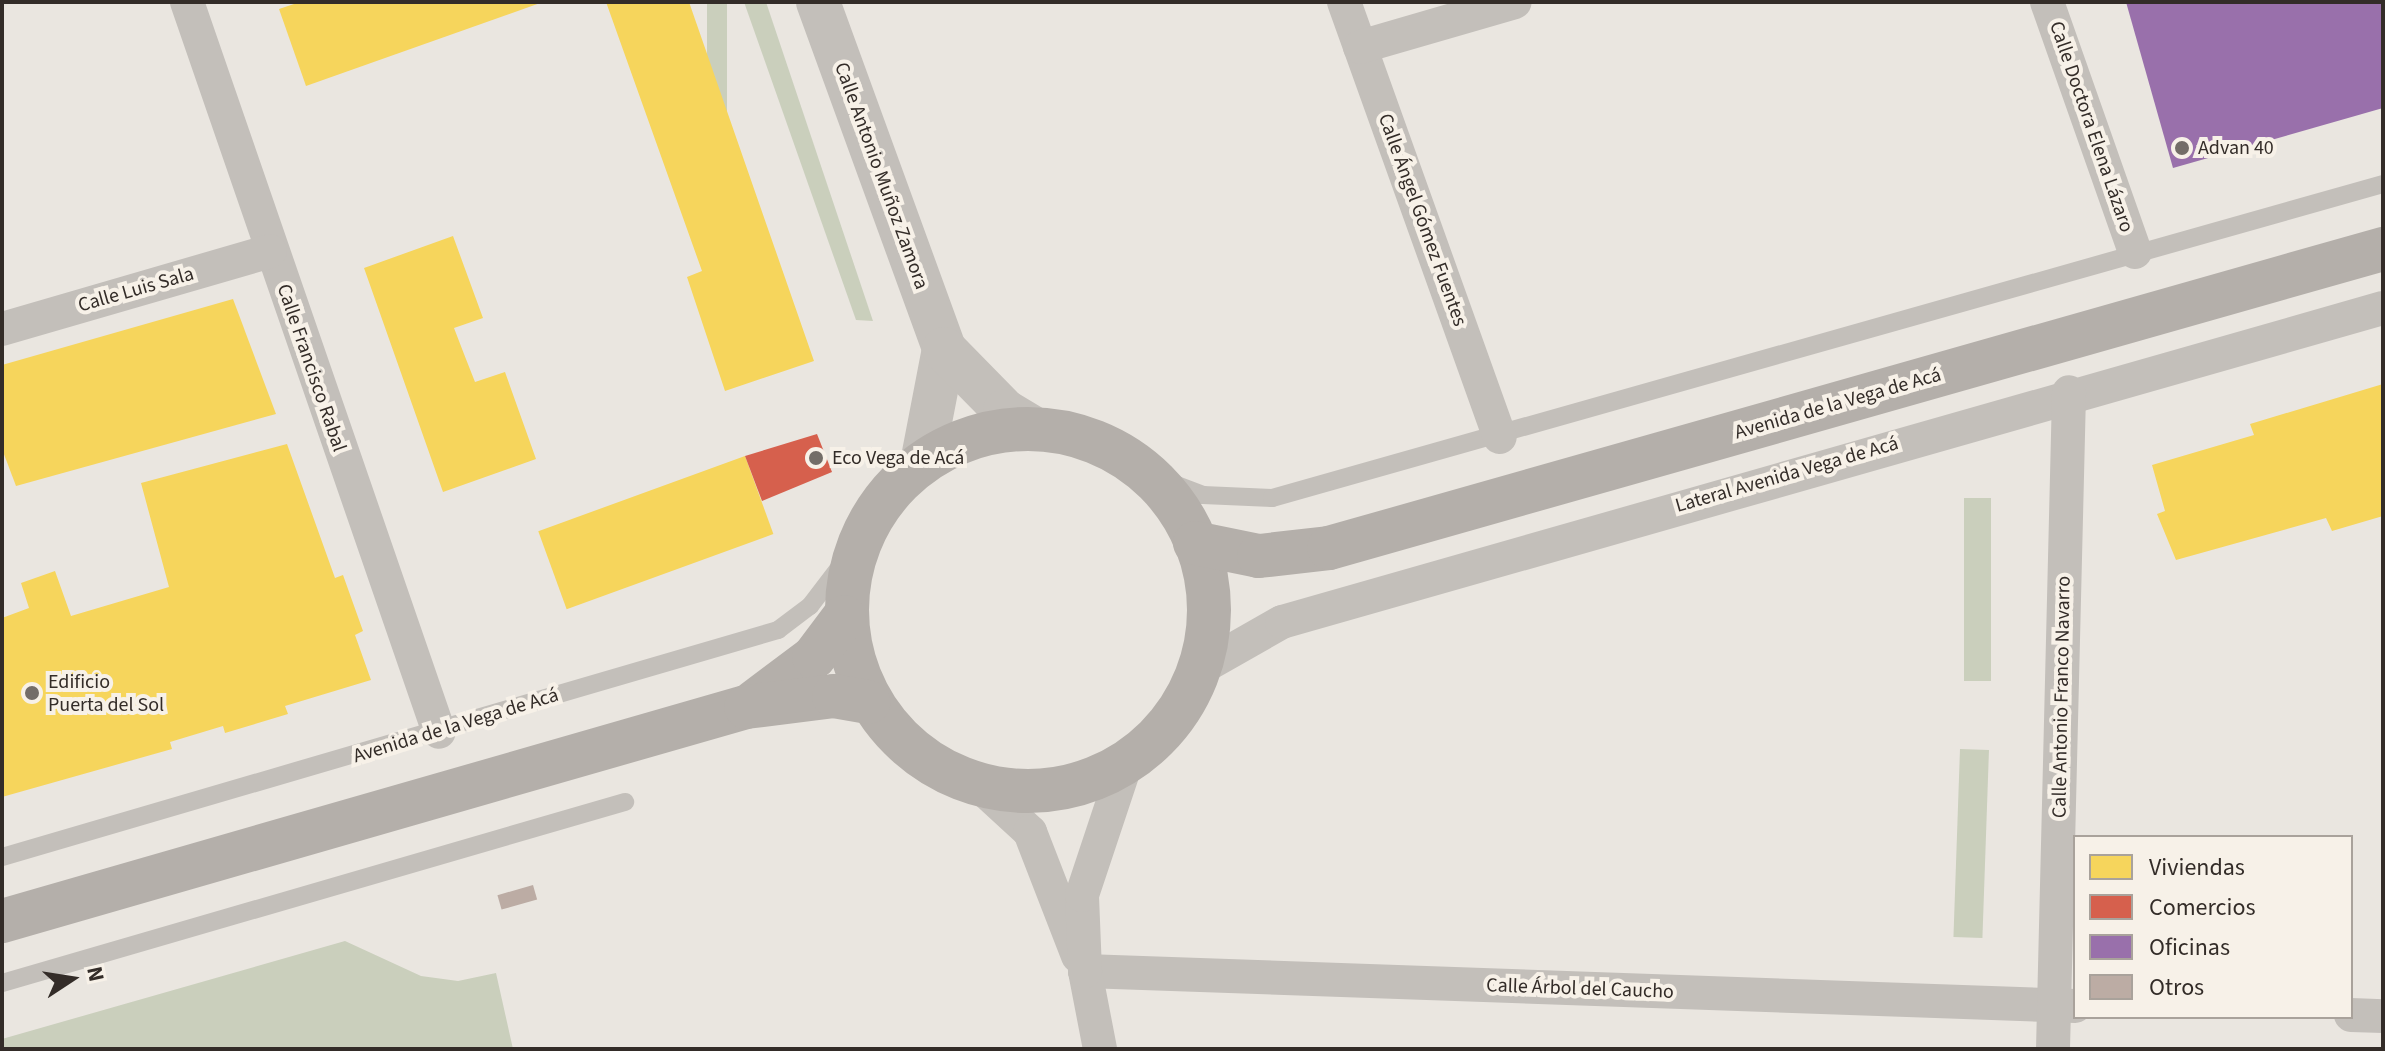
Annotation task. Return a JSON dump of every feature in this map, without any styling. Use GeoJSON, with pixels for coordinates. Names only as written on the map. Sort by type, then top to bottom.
{"type":"FeatureCollection","features":[{"type":"Feature","properties":{"kind":"main road","name":"Avenida de la Vega de Acá"},"geometry":{"type":"LineString","coordinates":[[1214,615],[1254,577],[1292,556],[2383,249]]}},
{"type":"Feature","properties":{"kind":"main road"},"geometry":{"type":"LineString","coordinates":[[1035,429],[1090,437],[1145,473],[1195,543],[1214,615],[1201,668],[1164,730],[1127,760],[1059,788],[980,786],[948,776],[917,754],[868,702],[849,667],[844,617],[868,530],[900,481],[956,442],[1035,429]]}},
{"type":"Feature","properties":{"kind":"main road","name":"Avenida de la Vega de Acá"},"geometry":{"type":"LineString","coordinates":[[1195,543],[1292,556]]}},
{"type":"Feature","properties":{"kind":"main road"},"geometry":{"type":"LineString","coordinates":[[746,707],[814,657],[844,617]]}},
{"type":"Feature","properties":{"kind":"main road"},"geometry":{"type":"LineString","coordinates":[[2,921],[746,707],[834,696],[868,702]]}},
{"type":"Feature","properties":{"kind":"street","name":"Calle Francisco Rabal"},"geometry":{"type":"LineString","coordinates":[[187,2],[270,251],[439,732]]}},
{"type":"Feature","properties":{"kind":"street","name":"Calle Antonio Muñoz Zamora"},"geometry":{"type":"LineString","coordinates":[[818,2],[944,349],[1005,411],[1035,429]]}},
{"type":"Feature","properties":{"kind":"street","name":"Calle Ángel Gómez Fuentes"},"geometry":{"type":"LineString","coordinates":[[1344,2],[1500,437]]}},
{"type":"Feature","properties":{"kind":"street"},"geometry":{"type":"LineString","coordinates":[[1360,47],[1515,2]]}},
{"type":"Feature","properties":{"kind":"street","name":"Calle Doctora Elena Lázaro"},"geometry":{"type":"LineString","coordinates":[[2047,2],[2135,252]]}},
{"type":"Feature","properties":{"kind":"street","name":"Calle Luis Sala"},"geometry":{"type":"LineString","coordinates":[[2,329],[270,251]]}},
{"type":"Feature","properties":{"kind":"street","name":"Lateral Avenida Vega de Acá"},"geometry":{"type":"LineString","coordinates":[[1201,668],[1282,622],[2069,392],[2383,308]]}},
{"type":"Feature","properties":{"kind":"street"},"geometry":{"type":"LineString","coordinates":[[922,463],[944,349]]}},
{"type":"Feature","properties":{"kind":"street","name":"Calle Antonio Franco Navarro"},"geometry":{"type":"LineString","coordinates":[[2053,1049],[2064,1006],[2069,392]]}},
{"type":"Feature","properties":{"kind":"street"},"geometry":{"type":"LineString","coordinates":[[1100,1049],[1085,971],[1082,895],[1127,760]]}},
{"type":"Feature","properties":{"kind":"street"},"geometry":{"type":"LineString","coordinates":[[980,786],[1030,832],[1085,971]]}},
{"type":"Feature","properties":{"kind":"street","name":"Calle Árbol del Caucho"},"geometry":{"type":"LineString","coordinates":[[1085,971],[2064,1006]]}},
{"type":"Feature","properties":{"kind":"street"},"geometry":{"type":"LineString","coordinates":[[2353,1015],[2383,1016]]}},
{"type":"Feature","properties":{"kind":"lane"},"geometry":{"type":"LineString","coordinates":[[1145,473],[1214,497],[1272,498],[1500,437],[2135,252],[2383,184]]}},
{"type":"Feature","properties":{"kind":"lane","name":"Avenida de la Vega de Acá"},"geometry":{"type":"LineString","coordinates":[[2,857],[439,732],[778,630],[810,606],[868,530]]}},
{"type":"Feature","properties":{"kind":"lane"},"geometry":{"type":"LineString","coordinates":[[2,983],[625,802]]}},
{"type":"Feature","properties":{"kind":"green space"},"geometry":{"type":"Polygon","coordinates":[[[707,2],[727,2],[727,327],[707,327],[707,2]]]}},
{"type":"Feature","properties":{"kind":"green space"},"geometry":{"type":"Polygon","coordinates":[[[744,2],[766,2],[873,321],[856,320],[744,2]]]}},
{"type":"Feature","properties":{"kind":"green space"},"geometry":{"type":"Polygon","coordinates":[[[1964,498],[1991,498],[1991,681],[1964,681],[1964,498]]]}},
{"type":"Feature","properties":{"kind":"green space"},"geometry":{"type":"Polygon","coordinates":[[[1960,749],[1989,750],[1982,938],[1953,937],[1960,749]]]}},
{"type":"Feature","properties":{"kind":"green space"},"geometry":{"type":"Polygon","coordinates":[[[345,941],[421,976],[458,981],[496,973],[513,1049],[2,1049],[2,1039],[345,941]]]}},
{"type":"Feature","properties":{"kind":"building: Viviendas"},"geometry":{"type":"Polygon","coordinates":[[[300,2],[543,2],[306,86],[279,9],[300,2]]]}},
{"type":"Feature","properties":{"kind":"building: Viviendas"},"geometry":{"type":"Polygon","coordinates":[[[606,2],[689,2],[814,361],[725,391],[687,277],[702,271],[606,2]]]}},
{"type":"Feature","properties":{"kind":"building: Viviendas"},"geometry":{"type":"Polygon","coordinates":[[[453,236],[483,318],[454,328],[475,382],[505,372],[536,459],[443,492],[364,268],[453,236]]]}},
{"type":"Feature","properties":{"kind":"building: Viviendas"},"geometry":{"type":"Polygon","coordinates":[[[233,299],[276,414],[16,486],[2,449],[2,365],[233,299]]]}},
{"type":"Feature","properties":{"kind":"building: Viviendas"},"geometry":{"type":"Polygon","coordinates":[[[2383,384],[2383,516],[2332,531],[2326,518],[2176,560],[2157,514],[2165,511],[2152,465],[2254,435],[2250,424],[2383,384]]]}},
{"type":"Feature","properties":{"kind":"building: Viviendas"},"geometry":{"type":"Polygon","coordinates":[[[287,444],[335,578],[343,575],[363,631],[355,635],[371,680],[285,706],[288,714],[225,733],[223,726],[170,742],[172,749],[2,797],[2,618],[29,608],[21,583],[55,571],[71,616],[169,587],[141,483],[287,444]]]}},
{"type":"Feature","properties":{"kind":"building: Viviendas"},"geometry":{"type":"Polygon","coordinates":[[[745,456],[773,534],[567,609],[538,531],[745,456]]]}},
{"type":"Feature","properties":{"kind":"building: Comercios"},"geometry":{"type":"Polygon","coordinates":[[[817,434],[832,472],[762,501],[745,456],[817,434]]]}},
{"type":"Feature","properties":{"kind":"building: Oficinas"},"geometry":{"type":"Polygon","coordinates":[[[2126,2],[2383,2],[2383,108],[2173,168],[2126,2]]]}},
{"type":"Feature","properties":{"kind":"building: Otros"},"geometry":{"type":"Polygon","coordinates":[[[533,885],[537,899],[502,910],[497,895],[533,885]]]}},
{"type":"Feature","properties":{"kind":"place","name":"Advan 40"},"geometry":{"type":"Point","coordinates":[2182,148]}},
{"type":"Feature","properties":{"kind":"place","name":"Eco Vega de Acá"},"geometry":{"type":"Point","coordinates":[816,458]}},
{"type":"Feature","properties":{"kind":"place","name":"Edificio Puerta del Sol"},"geometry":{"type":"Point","coordinates":[32,693]}}]}
